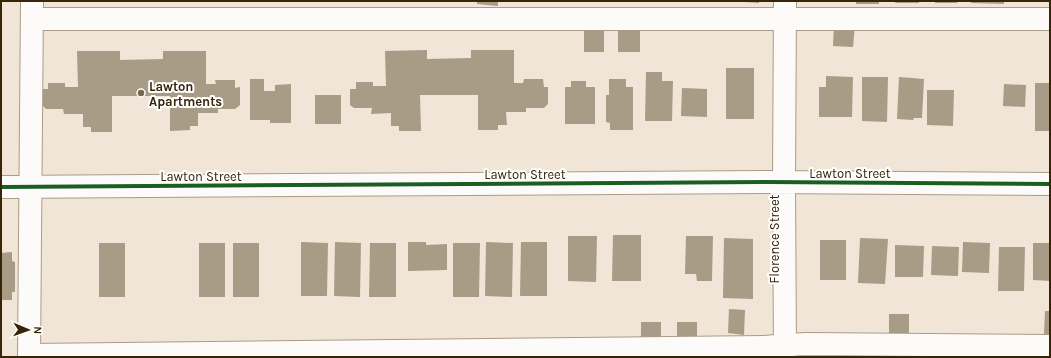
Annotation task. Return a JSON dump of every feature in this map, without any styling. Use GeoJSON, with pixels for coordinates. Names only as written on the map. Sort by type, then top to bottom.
{"type":"FeatureCollection","features":[{"type":"Feature","properties":{"kind":"street"},"geometry":{"type":"LineString","coordinates":[[1050,19],[785,10],[399,20],[32,10],[29,356],[766,347],[785,351],[1050,346]]}},
{"type":"Feature","properties":{"kind":"street","name":"Florence Street"},"geometry":{"type":"LineString","coordinates":[[785,10],[785,351]]}},
{"type":"Feature","properties":{"kind":"street","name":"Lawton Street"},"geometry":{"type":"LineString","coordinates":[[1,187],[784,182],[1050,184]]}},
{"type":"Feature","properties":{"kind":"building"},"geometry":{"type":"Polygon","coordinates":[[[477,1],[498,1],[498,6],[477,4],[477,1]]]}},
{"type":"Feature","properties":{"kind":"building"},"geometry":{"type":"Polygon","coordinates":[[[759,1],[759,3],[745,2],[759,1]]]}},
{"type":"Feature","properties":{"kind":"building"},"geometry":{"type":"Polygon","coordinates":[[[856,1],[879,1],[879,4],[856,4],[856,1]]]}},
{"type":"Feature","properties":{"kind":"building"},"geometry":{"type":"Polygon","coordinates":[[[896,1],[919,1],[919,3],[895,3],[896,1]]]}},
{"type":"Feature","properties":{"kind":"building"},"geometry":{"type":"Polygon","coordinates":[[[935,1],[957,1],[957,3],[935,3],[935,1]]]}},
{"type":"Feature","properties":{"kind":"building"},"geometry":{"type":"Polygon","coordinates":[[[971,1],[1004,1],[1004,4],[971,3],[971,1]]]}},
{"type":"Feature","properties":{"kind":"building"},"geometry":{"type":"Polygon","coordinates":[[[834,24],[855,25],[853,47],[833,46],[834,24]]]}},
{"type":"Feature","properties":{"kind":"building"},"geometry":{"type":"Polygon","coordinates":[[[618,28],[640,28],[640,52],[618,52],[618,28]]]}},
{"type":"Feature","properties":{"kind":"building"},"geometry":{"type":"Polygon","coordinates":[[[584,30],[604,30],[604,52],[584,52],[584,30]]]}},
{"type":"Feature","properties":{"kind":"building"},"geometry":{"type":"Polygon","coordinates":[[[427,50],[427,59],[471,58],[471,50],[514,50],[514,83],[523,83],[524,79],[543,79],[544,87],[548,87],[548,104],[544,108],[526,108],[526,112],[506,112],[507,125],[498,125],[498,130],[478,130],[478,95],[420,95],[421,131],[399,131],[399,126],[391,126],[391,113],[371,114],[372,108],[354,108],[350,105],[350,89],[356,89],[356,82],[373,82],[373,86],[386,86],[385,51],[427,50]]]}},
{"type":"Feature","properties":{"kind":"building","name":"Lawton Apartments"},"geometry":{"type":"Polygon","coordinates":[[[77,51],[120,51],[120,60],[163,59],[163,51],[206,51],[206,84],[216,84],[215,80],[235,80],[235,88],[240,87],[240,105],[235,109],[218,109],[218,113],[198,113],[198,126],[190,126],[190,130],[170,131],[170,96],[112,96],[112,132],[91,132],[91,127],[83,127],[83,114],[64,114],[63,109],[46,109],[42,105],[42,89],[48,89],[48,83],[65,83],[65,87],[78,87],[77,51]]]}},
{"type":"Feature","properties":{"kind":"building"},"geometry":{"type":"Polygon","coordinates":[[[726,68],[754,68],[754,119],[726,119],[726,68]]]}},
{"type":"Feature","properties":{"kind":"building"},"geometry":{"type":"Polygon","coordinates":[[[646,72],[662,72],[662,81],[673,81],[672,121],[645,121],[646,72]]]}},
{"type":"Feature","properties":{"kind":"building"},"geometry":{"type":"Polygon","coordinates":[[[826,76],[853,77],[852,117],[819,117],[819,87],[826,87],[826,76]]]}},
{"type":"Feature","properties":{"kind":"building"},"geometry":{"type":"Polygon","coordinates":[[[862,77],[888,77],[887,122],[862,121],[862,77]]]}},
{"type":"Feature","properties":{"kind":"building"},"geometry":{"type":"Polygon","coordinates":[[[899,77],[924,79],[922,118],[914,118],[913,120],[897,119],[899,77]]]}},
{"type":"Feature","properties":{"kind":"building"},"geometry":{"type":"Polygon","coordinates":[[[250,79],[264,79],[264,91],[275,91],[275,85],[291,84],[291,123],[270,123],[270,120],[250,120],[250,79]]]}},
{"type":"Feature","properties":{"kind":"building"},"geometry":{"type":"Polygon","coordinates":[[[609,79],[626,79],[626,87],[633,87],[633,130],[610,130],[610,123],[606,122],[606,95],[609,95],[609,79]]]}},
{"type":"Feature","properties":{"kind":"building"},"geometry":{"type":"Polygon","coordinates":[[[571,81],[586,81],[586,87],[595,87],[595,124],[565,124],[565,87],[571,87],[571,81]]]}},
{"type":"Feature","properties":{"kind":"building"},"geometry":{"type":"Polygon","coordinates":[[[1035,83],[1050,83],[1050,131],[1035,131],[1035,83]]]}},
{"type":"Feature","properties":{"kind":"building"},"geometry":{"type":"Polygon","coordinates":[[[1004,84],[1026,85],[1025,107],[1003,106],[1004,84]]]}},
{"type":"Feature","properties":{"kind":"building"},"geometry":{"type":"Polygon","coordinates":[[[682,88],[707,89],[707,117],[681,116],[682,88]]]}},
{"type":"Feature","properties":{"kind":"building"},"geometry":{"type":"Polygon","coordinates":[[[927,90],[954,90],[953,126],[927,125],[927,90]]]}},
{"type":"Feature","properties":{"kind":"building"},"geometry":{"type":"Polygon","coordinates":[[[315,95],[341,95],[341,124],[315,124],[315,95]]]}},
{"type":"Feature","properties":{"kind":"building"},"geometry":{"type":"Polygon","coordinates":[[[613,235],[641,235],[641,281],[612,281],[613,235]]]}},
{"type":"Feature","properties":{"kind":"building"},"geometry":{"type":"Polygon","coordinates":[[[568,236],[597,236],[596,282],[568,281],[568,236]]]}},
{"type":"Feature","properties":{"kind":"building"},"geometry":{"type":"Polygon","coordinates":[[[686,236],[713,236],[712,281],[697,281],[696,274],[685,274],[686,236]]]}},
{"type":"Feature","properties":{"kind":"building"},"geometry":{"type":"Polygon","coordinates":[[[724,238],[753,239],[753,299],[723,298],[724,238]]]}},
{"type":"Feature","properties":{"kind":"building"},"geometry":{"type":"Polygon","coordinates":[[[860,238],[888,239],[885,284],[858,283],[860,238]]]}},
{"type":"Feature","properties":{"kind":"building"},"geometry":{"type":"Polygon","coordinates":[[[820,240],[846,240],[846,280],[820,280],[820,240]]]}},
{"type":"Feature","properties":{"kind":"building"},"geometry":{"type":"Polygon","coordinates":[[[301,242],[328,243],[327,296],[301,296],[301,242]]]}},
{"type":"Feature","properties":{"kind":"building"},"geometry":{"type":"Polygon","coordinates":[[[335,242],[361,243],[360,297],[334,296],[335,242]]]}},
{"type":"Feature","properties":{"kind":"building"},"geometry":{"type":"Polygon","coordinates":[[[408,242],[426,242],[426,245],[447,244],[447,270],[408,271],[408,242]]]}},
{"type":"Feature","properties":{"kind":"building"},"geometry":{"type":"Polygon","coordinates":[[[486,242],[513,243],[512,297],[485,296],[486,242]]]}},
{"type":"Feature","properties":{"kind":"building"},"geometry":{"type":"Polygon","coordinates":[[[521,242],[547,242],[547,296],[520,296],[521,242]]]}},
{"type":"Feature","properties":{"kind":"building"},"geometry":{"type":"Polygon","coordinates":[[[963,242],[990,243],[989,273],[962,272],[963,242]]]}},
{"type":"Feature","properties":{"kind":"building"},"geometry":{"type":"Polygon","coordinates":[[[99,243],[125,243],[125,297],[99,297],[99,243]]]}},
{"type":"Feature","properties":{"kind":"building"},"geometry":{"type":"Polygon","coordinates":[[[199,243],[225,243],[225,297],[199,297],[199,243]]]}},
{"type":"Feature","properties":{"kind":"building"},"geometry":{"type":"Polygon","coordinates":[[[233,243],[259,243],[259,297],[233,297],[233,243]]]}},
{"type":"Feature","properties":{"kind":"building"},"geometry":{"type":"Polygon","coordinates":[[[370,243],[396,243],[396,297],[369,297],[370,243]]]}},
{"type":"Feature","properties":{"kind":"building"},"geometry":{"type":"Polygon","coordinates":[[[453,243],[480,243],[479,297],[453,297],[453,243]]]}},
{"type":"Feature","properties":{"kind":"building"},"geometry":{"type":"Polygon","coordinates":[[[1033,243],[1050,243],[1050,281],[1033,280],[1033,243]]]}},
{"type":"Feature","properties":{"kind":"building"},"geometry":{"type":"Polygon","coordinates":[[[895,245],[924,246],[923,277],[895,277],[895,245]]]}},
{"type":"Feature","properties":{"kind":"building"},"geometry":{"type":"Polygon","coordinates":[[[932,246],[959,247],[958,276],[931,275],[932,246]]]}},
{"type":"Feature","properties":{"kind":"building"},"geometry":{"type":"Polygon","coordinates":[[[999,247],[1025,247],[1024,291],[998,291],[999,247]]]}},
{"type":"Feature","properties":{"kind":"building"},"geometry":{"type":"Polygon","coordinates":[[[12,252],[12,261],[15,262],[15,292],[12,292],[12,300],[1,300],[1,253],[12,252]]]}},
{"type":"Feature","properties":{"kind":"building"},"geometry":{"type":"Polygon","coordinates":[[[729,309],[745,310],[744,335],[728,333],[729,309]]]}},
{"type":"Feature","properties":{"kind":"building"},"geometry":{"type":"Polygon","coordinates":[[[1045,311],[1050,311],[1050,334],[1044,334],[1045,311]]]}},
{"type":"Feature","properties":{"kind":"building"},"geometry":{"type":"Polygon","coordinates":[[[889,314],[909,314],[909,335],[889,335],[889,314]]]}},
{"type":"Feature","properties":{"kind":"building"},"geometry":{"type":"Polygon","coordinates":[[[641,322],[661,322],[661,341],[641,342],[641,322]]]}},
{"type":"Feature","properties":{"kind":"building"},"geometry":{"type":"Polygon","coordinates":[[[677,322],[697,322],[697,341],[677,341],[677,322]]]}},
{"type":"Feature","properties":{"kind":"building"},"geometry":{"type":"Polygon","coordinates":[[[910,355],[931,355],[931,357],[910,357],[910,355]]]}},
{"type":"Feature","properties":{"kind":"building"},"geometry":{"type":"Polygon","coordinates":[[[952,355],[975,355],[975,357],[952,357],[952,355]]]}},
{"type":"Feature","properties":{"kind":"cycle path"},"geometry":{"type":"LineString","coordinates":[[1,187],[766,182],[1050,184]]}},
{"type":"Feature","properties":{"kind":"place","name":"Lawton Apartments"},"geometry":{"type":"Point","coordinates":[141,93]}}]}
